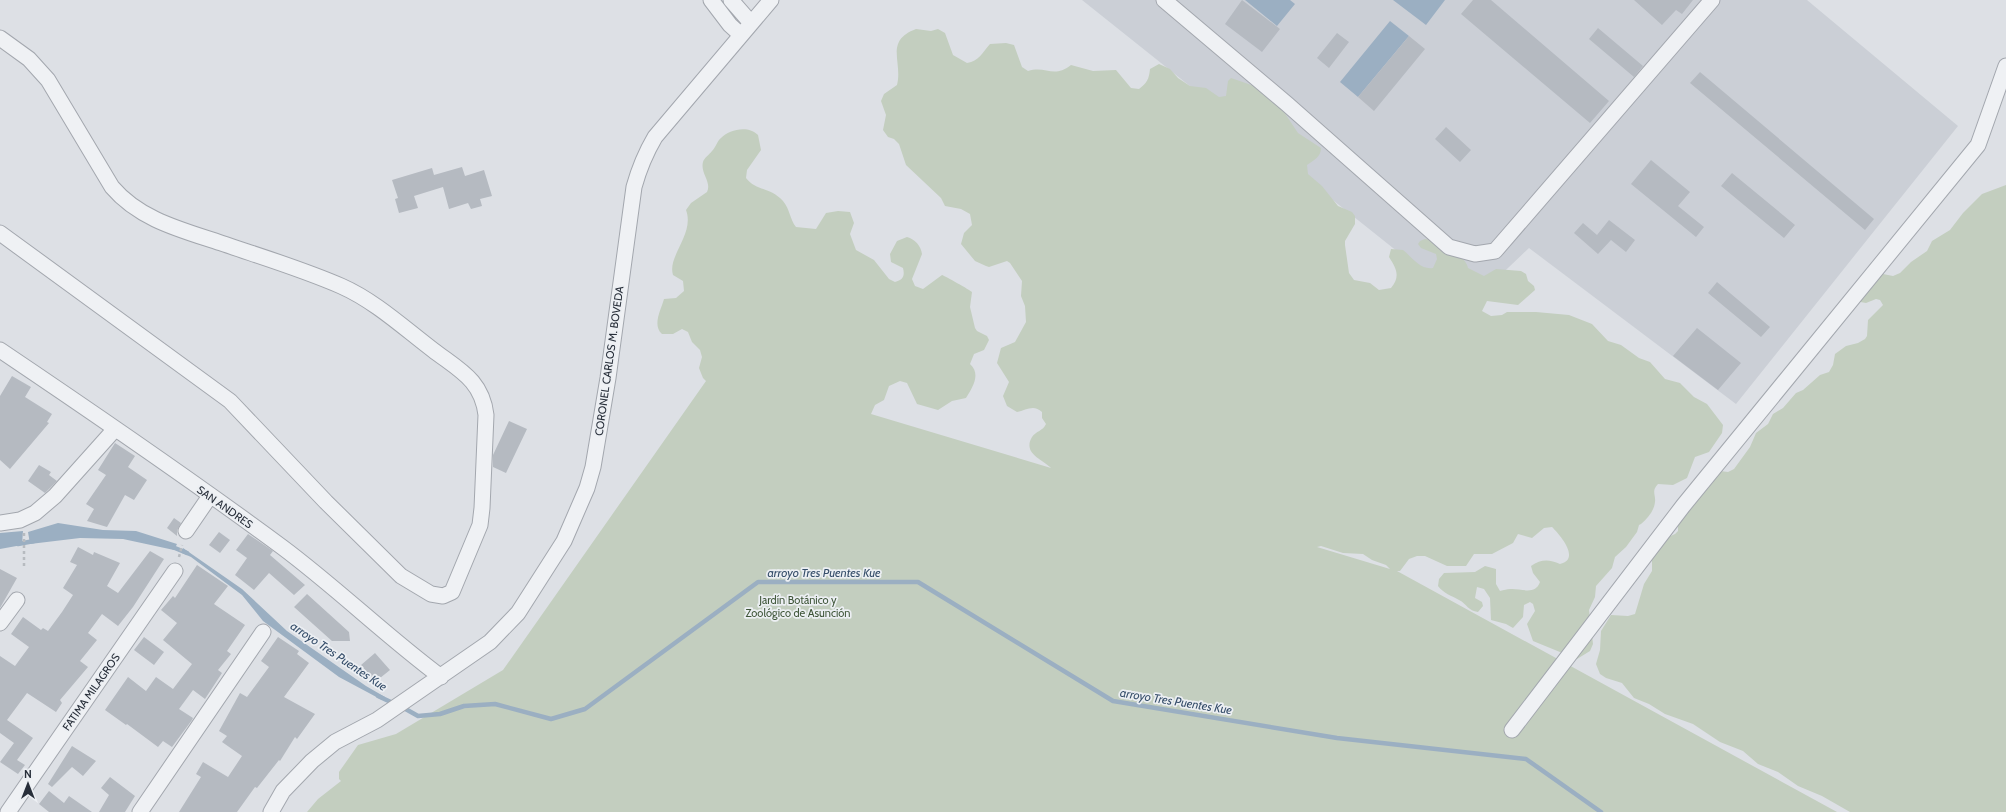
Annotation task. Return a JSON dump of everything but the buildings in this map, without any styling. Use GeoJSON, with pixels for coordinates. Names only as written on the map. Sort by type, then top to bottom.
{"type":"FeatureCollection","features":[{"type":"Feature","properties":{"kind":"street"},"geometry":{"type":"LineString","coordinates":[[711,0],[730,24],[742,35]]}},
{"type":"Feature","properties":{"kind":"street"},"geometry":{"type":"LineString","coordinates":[[731,0],[752,23]]}},
{"type":"Feature","properties":{"kind":"street","name":"CORONEL CARLOS M. BOVEDA"},"geometry":{"type":"LineString","coordinates":[[271,812],[283,791],[312,761],[334,742],[377,720],[490,642],[518,613],[564,541],[574,522],[593,467],[608,378],[634,187],[639,168],[645,153],[655,137],[771,0]]}},
{"type":"Feature","properties":{"kind":"street"},"geometry":{"type":"LineString","coordinates":[[1164,0],[1287,104],[1449,247],[1476,254],[1496,251],[1712,0]]}},
{"type":"Feature","properties":{"kind":"street"},"geometry":{"type":"LineString","coordinates":[[0,38],[29,59],[48,80],[112,187],[122,199],[134,208],[147,216],[170,226],[310,273],[359,295],[472,380],[484,401],[486,415],[482,508],[480,524],[452,592],[443,596],[431,594],[401,576],[326,502],[230,401],[0,233]]}},
{"type":"Feature","properties":{"kind":"street"},"geometry":{"type":"LineString","coordinates":[[1512,730],[1683,506],[1978,145],[2006,66]]}},
{"type":"Feature","properties":{"kind":"street","name":"SAN ANDRES"},"geometry":{"type":"LineString","coordinates":[[1,353],[115,429],[310,569],[406,651],[441,677]]}},
{"type":"Feature","properties":{"kind":"street"},"geometry":{"type":"LineString","coordinates":[[0,523],[24,518],[35,513],[55,496],[115,429]]}},
{"type":"Feature","properties":{"kind":"street"},"geometry":{"type":"LineString","coordinates":[[186,531],[210,496]]}},
{"type":"Feature","properties":{"kind":"street","name":"FATIMA MILAGROS"},"geometry":{"type":"LineString","coordinates":[[8,812],[175,571]]}},
{"type":"Feature","properties":{"kind":"street"},"geometry":{"type":"LineString","coordinates":[[0,623],[17,600]]}},
{"type":"Feature","properties":{"kind":"street"},"geometry":{"type":"LineString","coordinates":[[140,812],[263,632]]}},
{"type":"Feature","properties":{"kind":"path"},"geometry":{"type":"LineString","coordinates":[[24,518],[24,568]]}},
{"type":"Feature","properties":{"kind":"path"},"geometry":{"type":"LineString","coordinates":[[175,571],[186,531]]}},
{"type":"Feature","properties":{"kind":"shaded area"},"geometry":{"type":"Polygon","coordinates":[[[1082,0],[1807,0],[1958,126],[1736,404],[1529,248],[1467,307],[1082,0]]]}},
{"type":"Feature","properties":{"kind":"green space","name":"Jardín Botánico y Zoológico de Asunción"},"geometry":{"type":"Polygon","coordinates":[[[916,29],[931,31],[938,29],[945,33],[953,55],[967,63],[975,60],[990,44],[1006,43],[1014,45],[1022,67],[1028,71],[1059,71],[1071,65],[1093,71],[1116,70],[1131,88],[1139,89],[1147,80],[1150,69],[1159,64],[1170,69],[1178,78],[1190,86],[1206,88],[1219,97],[1226,96],[1228,81],[1231,78],[1260,88],[1267,93],[1284,112],[1298,133],[1321,148],[1320,154],[1315,160],[1307,165],[1308,174],[1322,186],[1338,206],[1352,212],[1355,216],[1355,224],[1345,241],[1349,273],[1354,280],[1370,283],[1379,290],[1391,288],[1397,276],[1394,265],[1389,257],[1391,249],[1403,250],[1420,265],[1433,268],[1437,259],[1436,254],[1421,248],[1418,244],[1420,241],[1425,239],[1437,242],[1451,249],[1462,258],[1468,268],[1484,276],[1496,269],[1521,271],[1526,274],[1528,281],[1534,286],[1535,290],[1518,305],[1487,301],[1482,311],[1491,316],[1502,315],[1507,312],[1536,312],[1569,315],[1592,324],[1608,341],[1621,345],[1639,358],[1650,362],[1665,379],[1680,383],[1694,397],[1707,404],[1723,425],[1722,433],[1709,452],[1695,457],[1687,478],[1673,485],[1658,484],[1656,486],[1654,491],[1655,502],[1652,511],[1639,525],[1637,532],[1626,547],[1615,557],[1612,568],[1596,586],[1595,597],[1589,610],[1593,644],[1590,651],[1577,659],[1533,641],[1527,624],[1535,611],[1533,604],[1530,602],[1524,605],[1523,617],[1513,628],[1506,624],[1491,620],[1490,598],[1484,589],[1477,587],[1475,598],[1482,602],[1483,606],[1478,612],[1470,609],[1438,586],[1439,579],[1444,573],[1475,572],[1485,566],[1496,569],[1496,584],[1500,591],[1509,589],[1535,589],[1540,582],[1533,573],[1531,566],[1545,560],[1560,564],[1566,561],[1569,557],[1569,552],[1564,541],[1552,527],[1544,528],[1532,538],[1518,534],[1513,543],[1492,554],[1474,554],[1466,566],[1447,566],[1425,556],[1417,556],[1409,559],[1400,571],[1397,571],[1837,812],[307,812],[318,799],[341,781],[339,779],[339,772],[358,745],[396,734],[503,670],[706,381],[703,378],[699,368],[702,357],[700,350],[692,342],[688,332],[682,329],[673,334],[662,334],[659,330],[657,322],[664,299],[676,298],[684,291],[683,281],[673,275],[672,268],[687,228],[688,219],[686,210],[691,203],[707,192],[708,185],[703,170],[703,162],[720,139],[729,132],[744,129],[750,130],[758,135],[761,150],[747,170],[746,178],[754,185],[773,193],[783,201],[796,227],[816,229],[826,213],[838,211],[850,212],[854,223],[850,234],[856,250],[874,260],[889,279],[895,282],[903,277],[903,268],[891,262],[890,254],[897,241],[907,237],[913,239],[917,243],[922,254],[912,279],[915,286],[923,289],[942,275],[972,292],[970,307],[975,328],[977,331],[987,336],[989,340],[984,350],[974,354],[970,364],[975,372],[975,381],[966,398],[952,401],[938,410],[917,404],[907,383],[900,381],[889,386],[884,400],[875,405],[871,414],[1051,468],[1035,456],[1030,448],[1032,437],[1046,424],[1042,418],[1042,412],[1036,408],[1033,408],[1017,412],[1007,406],[1003,396],[1009,382],[997,363],[1001,348],[1015,342],[1026,322],[1025,306],[1021,296],[1022,281],[1007,261],[989,267],[975,261],[961,244],[964,233],[972,225],[970,214],[961,209],[945,206],[941,198],[906,165],[899,144],[894,139],[888,137],[883,130],[886,115],[881,101],[884,94],[897,85],[898,46],[900,40],[906,34],[916,29]],[[1321,546],[1317,547],[1390,569],[1386,565],[1372,560],[1363,554],[1343,553],[1321,546]]]}},
{"type":"Feature","properties":{"kind":"green space"},"geometry":{"type":"Polygon","coordinates":[[[2006,185],[2006,812],[1850,812],[1822,796],[1798,786],[1778,772],[1758,764],[1743,751],[1720,742],[1693,724],[1665,714],[1649,704],[1634,698],[1622,683],[1606,678],[1600,674],[1596,664],[1600,650],[1601,631],[1611,615],[1628,616],[1635,614],[1644,584],[1652,571],[1652,560],[1664,539],[1678,531],[1678,523],[1720,471],[1728,472],[1734,469],[1750,447],[1756,433],[1768,424],[1773,414],[1783,408],[1796,393],[1803,390],[1820,375],[1829,372],[1833,365],[1835,354],[1846,346],[1858,343],[1865,339],[1867,336],[1868,320],[1883,305],[1880,300],[1876,299],[1866,303],[1855,301],[1878,273],[1893,276],[1900,273],[1911,262],[1927,251],[1932,241],[1950,230],[1963,213],[1982,194],[2006,185]]]}},
{"type":"Feature","properties":{"kind":"water"},"geometry":{"type":"Polygon","coordinates":[[[1245,0],[1290,0],[1295,4],[1277,26],[1245,0]]]}},
{"type":"Feature","properties":{"kind":"water"},"geometry":{"type":"Polygon","coordinates":[[[1393,0],[1445,0],[1426,25],[1393,0]]]}},
{"type":"Feature","properties":{"kind":"water"},"geometry":{"type":"Polygon","coordinates":[[[1390,21],[1409,36],[1358,97],[1340,82],[1390,21]]]}},
{"type":"Feature","properties":{"kind":"water"},"geometry":{"type":"Polygon","coordinates":[[[58,523],[103,530],[136,531],[177,544],[174,550],[123,539],[80,538],[30,544],[28,532],[58,523]]]}},
{"type":"Feature","properties":{"kind":"water"},"geometry":{"type":"Polygon","coordinates":[[[23,531],[22,545],[0,549],[0,533],[23,531]]]}},
{"type":"Feature","properties":{"kind":"water"},"geometry":{"type":"Polygon","coordinates":[[[183,548],[242,589],[287,631],[366,686],[385,697],[382,700],[339,677],[263,621],[242,595],[191,557],[182,553],[183,548]]]}},
{"type":"Feature","properties":{"kind":"waterway","name":"arroyo Tres Puentes Kue"},"geometry":{"type":"LineString","coordinates":[[18,544],[34,541]]}},
{"type":"Feature","properties":{"kind":"waterway","name":"arroyo Tres Puentes Kue"},"geometry":{"type":"LineString","coordinates":[[170,546],[187,553]]}},
{"type":"Feature","properties":{"kind":"waterway","name":"arroyo Tres Puentes Kue"},"geometry":{"type":"LineString","coordinates":[[402,707],[418,716],[440,714],[464,706],[495,704],[551,719],[585,709],[758,582],[918,582],[1113,701],[1337,738],[1526,759],[1601,812]]}},
{"type":"Feature","properties":{"kind":"waterway","name":"arroyo Tres Puentes Kue"},"geometry":{"type":"LineString","coordinates":[[378,696],[395,704]]}}]}
